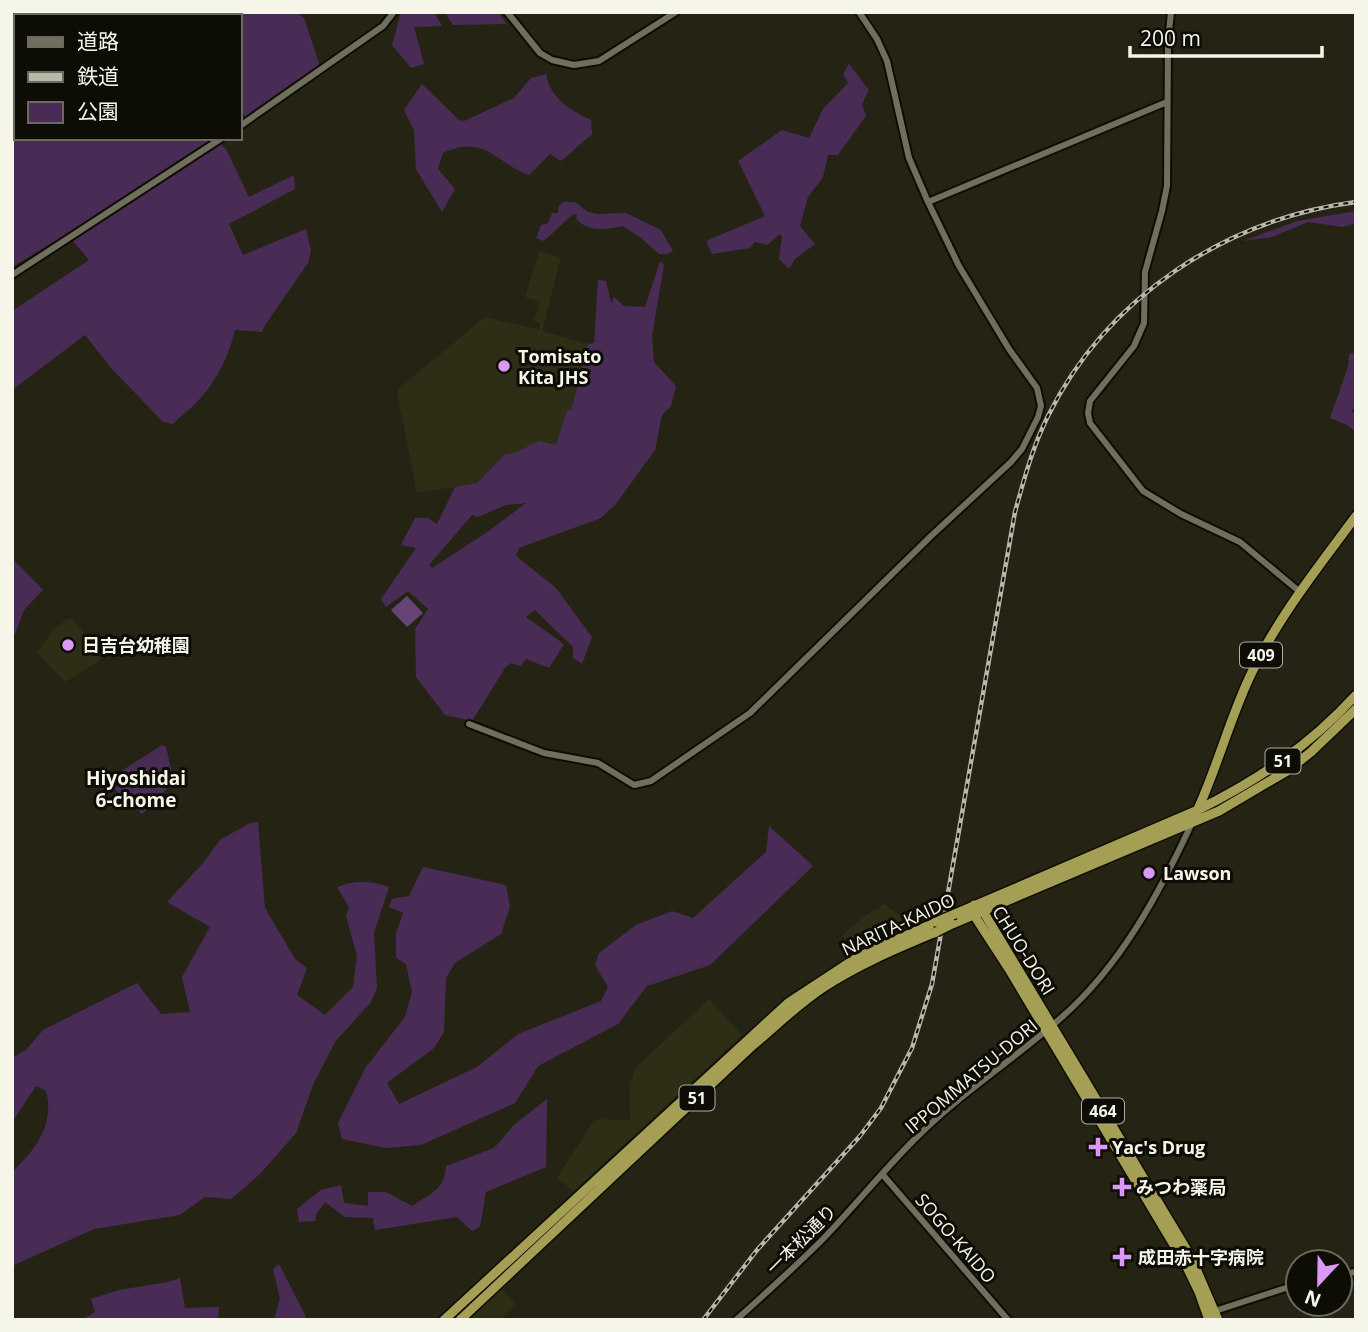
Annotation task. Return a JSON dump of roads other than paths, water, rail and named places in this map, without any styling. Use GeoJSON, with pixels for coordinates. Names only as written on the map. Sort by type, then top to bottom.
{"type":"FeatureCollection","features":[{"type":"Feature","properties":{"kind":"highway","name":"409"},"geometry":{"type":"LineString","coordinates":[[1191,825],[1252,672],[1300,592],[1356,516]]}},
{"type":"Feature","properties":{"kind":"highway","name":"NARITA-KAIDO"},"geometry":{"type":"LineString","coordinates":[[444,1320],[788,1003],[858,957],[936,927],[952,925],[1231,793],[1288,758],[1356,695]]}},
{"type":"Feature","properties":{"kind":"highway","name":"NARITA-KAIDO"},"geometry":{"type":"LineString","coordinates":[[460,1320],[752,1046],[823,988],[955,914],[977,911],[1191,825],[1272,782],[1311,752],[1356,709]]}},
{"type":"Feature","properties":{"kind":"highway","name":"CHUO-DORI"},"geometry":{"type":"LineString","coordinates":[[977,911],[1049,1028],[1214,1317]]}},
{"type":"Feature","properties":{"kind":"street"},"geometry":{"type":"LineString","coordinates":[[242,125],[383,26],[394,12]]}},
{"type":"Feature","properties":{"kind":"street"},"geometry":{"type":"LineString","coordinates":[[508,12],[540,53],[563,64],[574,65],[599,61],[676,12]]}},
{"type":"Feature","properties":{"kind":"street"},"geometry":{"type":"LineString","coordinates":[[468,724],[544,753],[598,763],[635,785],[651,781],[750,713],[931,536],[1011,463],[1021,449],[1038,417],[1040,397],[1037,388],[1009,349],[959,266],[928,202],[909,158],[887,61],[877,39],[861,15],[869,12]]}},
{"type":"Feature","properties":{"kind":"street"},"geometry":{"type":"LineString","coordinates":[[1171,12],[1168,42],[1167,186],[1145,272],[1144,323],[1134,346],[1090,401],[1090,423],[1143,491],[1153,499],[1243,545],[1300,592]]}},
{"type":"Feature","properties":{"kind":"street"},"geometry":{"type":"LineString","coordinates":[[928,202],[1167,102]]}},
{"type":"Feature","properties":{"kind":"street"},"geometry":{"type":"LineString","coordinates":[[12,275],[219,140]]}},
{"type":"Feature","properties":{"kind":"street","name":"IPPOMMATSU-DORI"},"geometry":{"type":"LineString","coordinates":[[883,1175],[934,1121],[1084,997],[1118,955],[1176,859],[1191,825]]}},
{"type":"Feature","properties":{"kind":"street","name":"一本松通り"},"geometry":{"type":"LineString","coordinates":[[736,1320],[821,1241],[883,1175]]}},
{"type":"Feature","properties":{"kind":"street","name":"SOGO-KAIDO"},"geometry":{"type":"LineString","coordinates":[[883,1175],[1008,1320]]}},
{"type":"Feature","properties":{"kind":"street"},"geometry":{"type":"LineString","coordinates":[[1214,1317],[1284,1290]]}},
{"type":"Feature","properties":{"kind":"railway"},"geometry":{"type":"LineString","coordinates":[[703,1320],[757,1250],[860,1136],[881,1108],[912,1048],[932,984],[1015,512],[1038,439],[1073,373],[1103,335],[1137,300],[1175,271],[1217,246],[1261,226],[1308,211],[1356,202]]}},
{"type":"Feature","properties":{"kind":"place","name":"Tomisato Kita JHS"},"geometry":{"type":"Point","coordinates":[504,366]}},
{"type":"Feature","properties":{"kind":"place","name":"日吉台幼稚園"},"geometry":{"type":"Point","coordinates":[68,645]}},
{"type":"Feature","properties":{"kind":"place","name":"Lawson"},"geometry":{"type":"Point","coordinates":[1149,873]}},
{"type":"Feature","properties":{"kind":"place","name":"Yac's Drug"},"geometry":{"type":"Point","coordinates":[1098,1147]}},
{"type":"Feature","properties":{"kind":"place","name":"みつわ薬局"},"geometry":{"type":"Point","coordinates":[1122,1187]}},
{"type":"Feature","properties":{"kind":"place","name":"成田赤十字病院"},"geometry":{"type":"Point","coordinates":[1122,1257]}},
{"type":"Feature","properties":{"kind":"district","name":"Hiyoshidai 6-chome"},"geometry":{"type":"Point","coordinates":[136,789]}}]}
